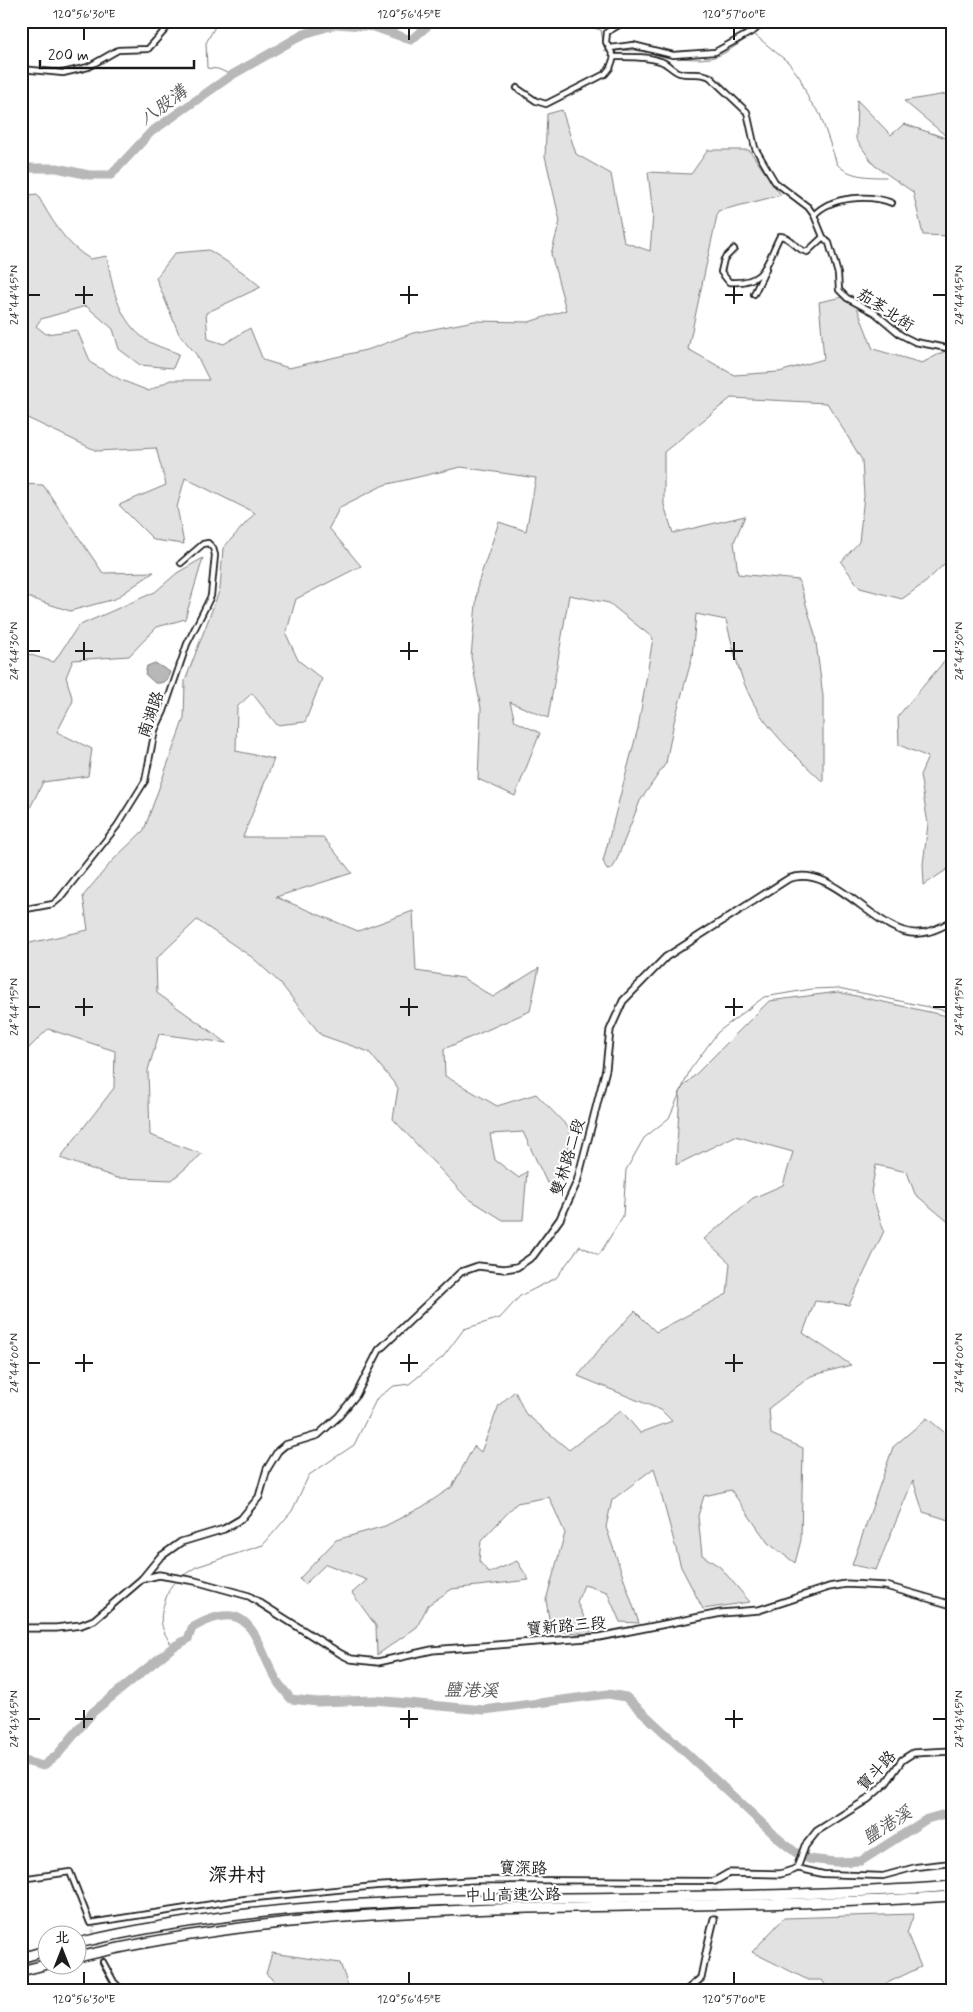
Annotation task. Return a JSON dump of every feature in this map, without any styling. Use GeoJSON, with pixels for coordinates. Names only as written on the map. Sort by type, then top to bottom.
{"type":"FeatureCollection","features":[{"type":"Feature","properties":{"kind":"highway","name":"中山高速公路"},"geometry":{"type":"LineString","coordinates":[[88,1941],[178,1923],[335,1905],[442,1900],[752,1896],[952,1886]]}},
{"type":"Feature","properties":{"kind":"highway","name":"中山高速公路"},"geometry":{"type":"LineString","coordinates":[[88,1955],[179,1936],[331,1917],[503,1909],[811,1904],[952,1896]]}},
{"type":"Feature","properties":{"kind":"highway"},"geometry":{"type":"LineString","coordinates":[[21,1958],[38,1953]]}},
{"type":"Feature","properties":{"kind":"highway"},"geometry":{"type":"LineString","coordinates":[[21,1971],[38,1967]]}},
{"type":"Feature","properties":{"kind":"street"},"geometry":{"type":"LineString","coordinates":[[21,69],[63,73],[88,67],[118,50],[148,49],[173,21]]}},
{"type":"Feature","properties":{"kind":"street"},"geometry":{"type":"LineString","coordinates":[[517,88],[536,101],[546,104],[605,74],[610,68],[614,57],[606,42],[608,32],[626,21]]}},
{"type":"Feature","properties":{"kind":"street"},"geometry":{"type":"LineString","coordinates":[[610,48],[634,45],[673,55],[705,54],[721,49],[755,30],[764,21]]}},
{"type":"Feature","properties":{"kind":"street","name":"茄苳北街"},"geometry":{"type":"LineString","coordinates":[[614,57],[650,58],[663,61],[670,69],[681,74],[699,73],[710,77],[747,112],[755,148],[775,182],[808,206],[814,215],[823,237],[829,243],[839,290],[846,298],[876,313],[901,335],[915,342],[952,349]]}},
{"type":"Feature","properties":{"kind":"street"},"geometry":{"type":"LineString","coordinates":[[814,215],[820,208],[850,197],[883,200],[892,203]]}},
{"type":"Feature","properties":{"kind":"street"},"geometry":{"type":"LineString","coordinates":[[754,294],[780,236],[785,236],[792,244],[807,252],[823,237]]}},
{"type":"Feature","properties":{"kind":"street"},"geometry":{"type":"LineString","coordinates":[[734,249],[721,264],[725,280],[743,282],[754,278],[767,268]]}},
{"type":"Feature","properties":{"kind":"street","name":"南湖路"},"geometry":{"type":"LineString","coordinates":[[21,910],[53,904],[59,900],[97,849],[117,826],[145,781],[155,730],[164,712],[187,644],[211,596],[215,566],[213,548],[208,543],[203,544],[181,564]]}},
{"type":"Feature","properties":{"kind":"street","name":"雙林路二段"},"geometry":{"type":"LineString","coordinates":[[142,1579],[160,1557],[181,1542],[224,1530],[241,1519],[256,1503],[267,1469],[278,1451],[285,1445],[318,1435],[339,1416],[356,1394],[378,1350],[461,1272],[478,1266],[504,1270],[517,1267],[533,1256],[548,1238],[562,1215],[577,1182],[604,1076],[613,1018],[623,1001],[666,957],[788,879],[801,876],[815,878],[844,893],[902,931],[921,934],[952,921]]}},
{"type":"Feature","properties":{"kind":"street","name":"寶新路三段"},"geometry":{"type":"LineString","coordinates":[[142,1579],[167,1575],[249,1596],[340,1654],[351,1659],[370,1662],[432,1650],[599,1637],[721,1612],[759,1610],[829,1587],[846,1584],[886,1586],[952,1605]]}},
{"type":"Feature","properties":{"kind":"street"},"geometry":{"type":"LineString","coordinates":[[21,1628],[56,1628],[81,1625],[94,1620],[142,1579]]}},
{"type":"Feature","properties":{"kind":"street","name":"寶斗路"},"geometry":{"type":"LineString","coordinates":[[797,1868],[805,1846],[817,1831],[868,1799],[886,1784],[899,1763],[908,1756],[920,1752],[952,1751]]}},
{"type":"Feature","properties":{"kind":"street","name":"寶深路"},"geometry":{"type":"LineString","coordinates":[[21,1879],[70,1872],[90,1923],[245,1900],[368,1886],[478,1880],[715,1881],[729,1873],[783,1874],[797,1868],[823,1874],[883,1876],[916,1866],[952,1863]]}},
{"type":"Feature","properties":{"kind":"street"},"geometry":{"type":"LineString","coordinates":[[686,1991],[701,1978],[702,1965],[713,1932],[714,1919]]}},
{"type":"Feature","properties":{"kind":"street"},"geometry":{"type":"LineString","coordinates":[[103,1962],[114,1982],[123,1991]]}},
{"type":"Feature","properties":{"kind":"shaded area"},"geometry":{"type":"Polygon","coordinates":[[[952,93],[952,137],[946,136],[904,101],[952,93]]]}},
{"type":"Feature","properties":{"kind":"shaded area"},"geometry":{"type":"Polygon","coordinates":[[[857,100],[891,135],[904,124],[952,140],[952,236],[923,235],[913,192],[874,165],[856,139],[857,100]]]}},
{"type":"Feature","properties":{"kind":"shaded area"},"geometry":{"type":"Polygon","coordinates":[[[562,110],[576,154],[611,174],[624,242],[650,251],[653,215],[648,172],[691,174],[708,150],[749,150],[781,195],[718,211],[688,349],[734,375],[779,372],[824,359],[819,302],[852,295],[873,349],[922,363],[949,349],[952,352],[952,556],[926,582],[902,599],[860,588],[841,562],[859,542],[864,496],[862,460],[827,403],[731,398],[664,452],[664,505],[673,533],[745,516],[734,542],[738,574],[799,580],[815,635],[823,696],[823,782],[782,741],[767,724],[753,703],[739,668],[726,620],[696,614],[692,658],[674,722],[666,763],[640,801],[615,864],[612,869],[607,870],[603,861],[638,728],[653,638],[609,603],[569,595],[548,718],[510,702],[515,721],[540,733],[515,796],[478,779],[481,708],[471,657],[478,583],[499,522],[526,531],[536,478],[461,467],[384,485],[340,507],[329,528],[361,566],[296,599],[286,634],[298,660],[322,679],[305,722],[277,725],[252,693],[237,707],[236,751],[274,759],[243,837],[323,837],[352,873],[276,897],[358,931],[413,911],[416,971],[463,978],[493,997],[539,968],[530,1011],[444,1049],[445,1076],[497,1106],[536,1094],[570,1129],[564,1177],[547,1183],[523,1132],[490,1134],[495,1160],[519,1178],[527,1171],[523,1220],[503,1220],[466,1197],[393,1119],[398,1088],[369,1052],[321,1035],[281,984],[253,958],[197,920],[156,959],[157,993],[227,1043],[159,1034],[148,1070],[150,1135],[202,1154],[172,1180],[117,1178],[60,1158],[114,1088],[115,1051],[48,1029],[21,1056],[21,945],[88,930],[83,896],[113,860],[144,830],[184,718],[185,681],[220,589],[223,548],[255,513],[185,478],[177,507],[184,544],[154,540],[119,505],[166,485],[156,448],[97,451],[21,415],[21,196],[37,194],[59,230],[81,253],[90,259],[107,256],[117,299],[126,319],[145,339],[179,354],[173,368],[140,365],[119,349],[113,329],[86,306],[41,319],[36,326],[46,334],[77,330],[91,363],[121,380],[149,391],[170,380],[209,380],[196,354],[179,334],[156,278],[175,253],[209,250],[244,273],[261,287],[206,313],[208,339],[224,344],[250,328],[263,360],[289,368],[370,349],[413,333],[474,321],[529,322],[566,310],[551,254],[560,221],[545,156],[547,114],[562,110]]]}},
{"type":"Feature","properties":{"kind":"shaded area"},"geometry":{"type":"Polygon","coordinates":[[[21,484],[43,485],[103,573],[154,572],[115,599],[70,611],[21,595],[21,484]]]}},
{"type":"Feature","properties":{"kind":"shaded area"},"geometry":{"type":"Polygon","coordinates":[[[203,558],[185,619],[157,627],[129,656],[73,660],[66,677],[73,701],[57,732],[92,749],[88,776],[43,782],[21,831],[21,652],[54,662],[78,626],[155,592],[177,573],[203,558]]]}},
{"type":"Feature","properties":{"kind":"shaded area"},"geometry":{"type":"Polygon","coordinates":[[[952,652],[952,866],[924,885],[923,864],[928,824],[920,775],[928,757],[899,745],[898,716],[952,652]]]}},
{"type":"Feature","properties":{"kind":"shaded area"},"geometry":{"type":"Polygon","coordinates":[[[155,663],[170,672],[163,682],[155,683],[145,674],[147,666],[155,663]]]}},
{"type":"Feature","properties":{"kind":"shaded area"},"geometry":{"type":"Polygon","coordinates":[[[838,992],[952,1017],[952,1225],[915,1194],[907,1172],[876,1165],[871,1192],[884,1231],[849,1305],[815,1301],[803,1333],[851,1365],[811,1376],[769,1408],[771,1434],[803,1448],[801,1540],[795,1563],[768,1543],[731,1490],[704,1496],[698,1516],[702,1555],[720,1567],[750,1602],[703,1609],[681,1567],[654,1468],[612,1500],[606,1527],[639,1623],[620,1622],[607,1592],[584,1585],[577,1602],[592,1634],[551,1631],[546,1600],[565,1533],[549,1497],[517,1503],[481,1541],[479,1561],[489,1573],[517,1561],[529,1580],[452,1589],[428,1605],[417,1627],[377,1655],[376,1626],[352,1593],[367,1580],[326,1564],[305,1584],[299,1579],[336,1540],[385,1526],[422,1507],[452,1487],[474,1446],[481,1452],[499,1405],[515,1391],[525,1413],[569,1450],[621,1410],[640,1433],[672,1421],[661,1410],[578,1376],[603,1345],[635,1311],[656,1332],[727,1294],[730,1263],[704,1239],[753,1198],[783,1185],[793,1152],[735,1136],[676,1165],[680,1090],[769,1001],[838,992]]]}},
{"type":"Feature","properties":{"kind":"shaded area"},"geometry":{"type":"Polygon","coordinates":[[[927,1418],[950,1437],[952,1436],[952,1521],[923,1512],[913,1480],[876,1570],[852,1565],[893,1447],[927,1418]]]}},
{"type":"Feature","properties":{"kind":"shaded area"},"geometry":{"type":"Polygon","coordinates":[[[914,1914],[907,1933],[921,1967],[885,1984],[884,1991],[829,1991],[822,1980],[808,1980],[752,1952],[784,1918],[914,1914]]]}},
{"type":"Feature","properties":{"kind":"shaded area"},"geometry":{"type":"Polygon","coordinates":[[[272,1953],[340,1963],[350,1991],[287,1991],[266,1974],[272,1953]]]}},
{"type":"Feature","properties":{"kind":"waterway"},"geometry":{"type":"LineString","coordinates":[[218,21],[206,43],[207,68],[218,69],[232,75]]}},
{"type":"Feature","properties":{"kind":"waterway","name":"八股溝"},"geometry":{"type":"LineString","coordinates":[[21,168],[57,168],[89,175],[111,175],[151,132],[232,75],[304,34],[337,24],[374,27],[411,40],[433,21]]}},
{"type":"Feature","properties":{"kind":"waterway"},"geometry":{"type":"LineString","coordinates":[[569,21],[601,30],[605,51],[609,51]]}},
{"type":"Feature","properties":{"kind":"waterway"},"geometry":{"type":"LineString","coordinates":[[675,57],[700,59],[720,55],[742,42],[767,21]]}},
{"type":"Feature","properties":{"kind":"waterway"},"geometry":{"type":"LineString","coordinates":[[755,35],[789,63],[800,78],[809,100],[820,114],[837,164],[853,174],[886,177]]}},
{"type":"Feature","properties":{"kind":"waterway"},"geometry":{"type":"LineString","coordinates":[[613,51],[634,50],[668,56]]}},
{"type":"Feature","properties":{"kind":"waterway"},"geometry":{"type":"LineString","coordinates":[[181,1577],[196,1567],[263,1545],[292,1511],[309,1475],[354,1445],[377,1398],[394,1386],[409,1384],[443,1357],[464,1329],[500,1318],[520,1296],[556,1278],[580,1246],[599,1255],[623,1216],[626,1170],[644,1138],[669,1118],[690,1070],[718,1032],[764,997],[812,989],[838,988],[952,1012]]}},
{"type":"Feature","properties":{"kind":"waterway"},"geometry":{"type":"LineString","coordinates":[[173,1647],[165,1634],[161,1618],[169,1591],[172,1584],[176,1581]]}},
{"type":"Feature","properties":{"kind":"waterway","name":"鹽港溪"},"geometry":{"type":"LineString","coordinates":[[21,1760],[43,1766],[58,1754],[93,1712],[173,1647],[188,1639],[192,1628],[213,1618],[229,1616],[241,1619],[250,1628],[279,1684],[291,1699],[317,1702],[375,1700],[484,1710],[608,1694],[626,1697],[780,1840],[795,1852],[809,1859],[836,1862],[861,1861],[927,1819],[952,1812]]}},
{"type":"Feature","properties":{"kind":"waterway"},"geometry":{"type":"LineString","coordinates":[[50,1991],[51,1987]]}},
{"type":"Feature","properties":{"kind":"tunnel"},"geometry":{"type":"LineString","coordinates":[[714,1919],[715,1881]]}},
{"type":"Feature","properties":{"kind":"tunnel"},"geometry":{"type":"LineString","coordinates":[[90,1923],[103,1962]]}},
{"type":"Feature","properties":{"kind":"district","name":"深井村"},"geometry":{"type":"Point","coordinates":[237,1874]}}]}
